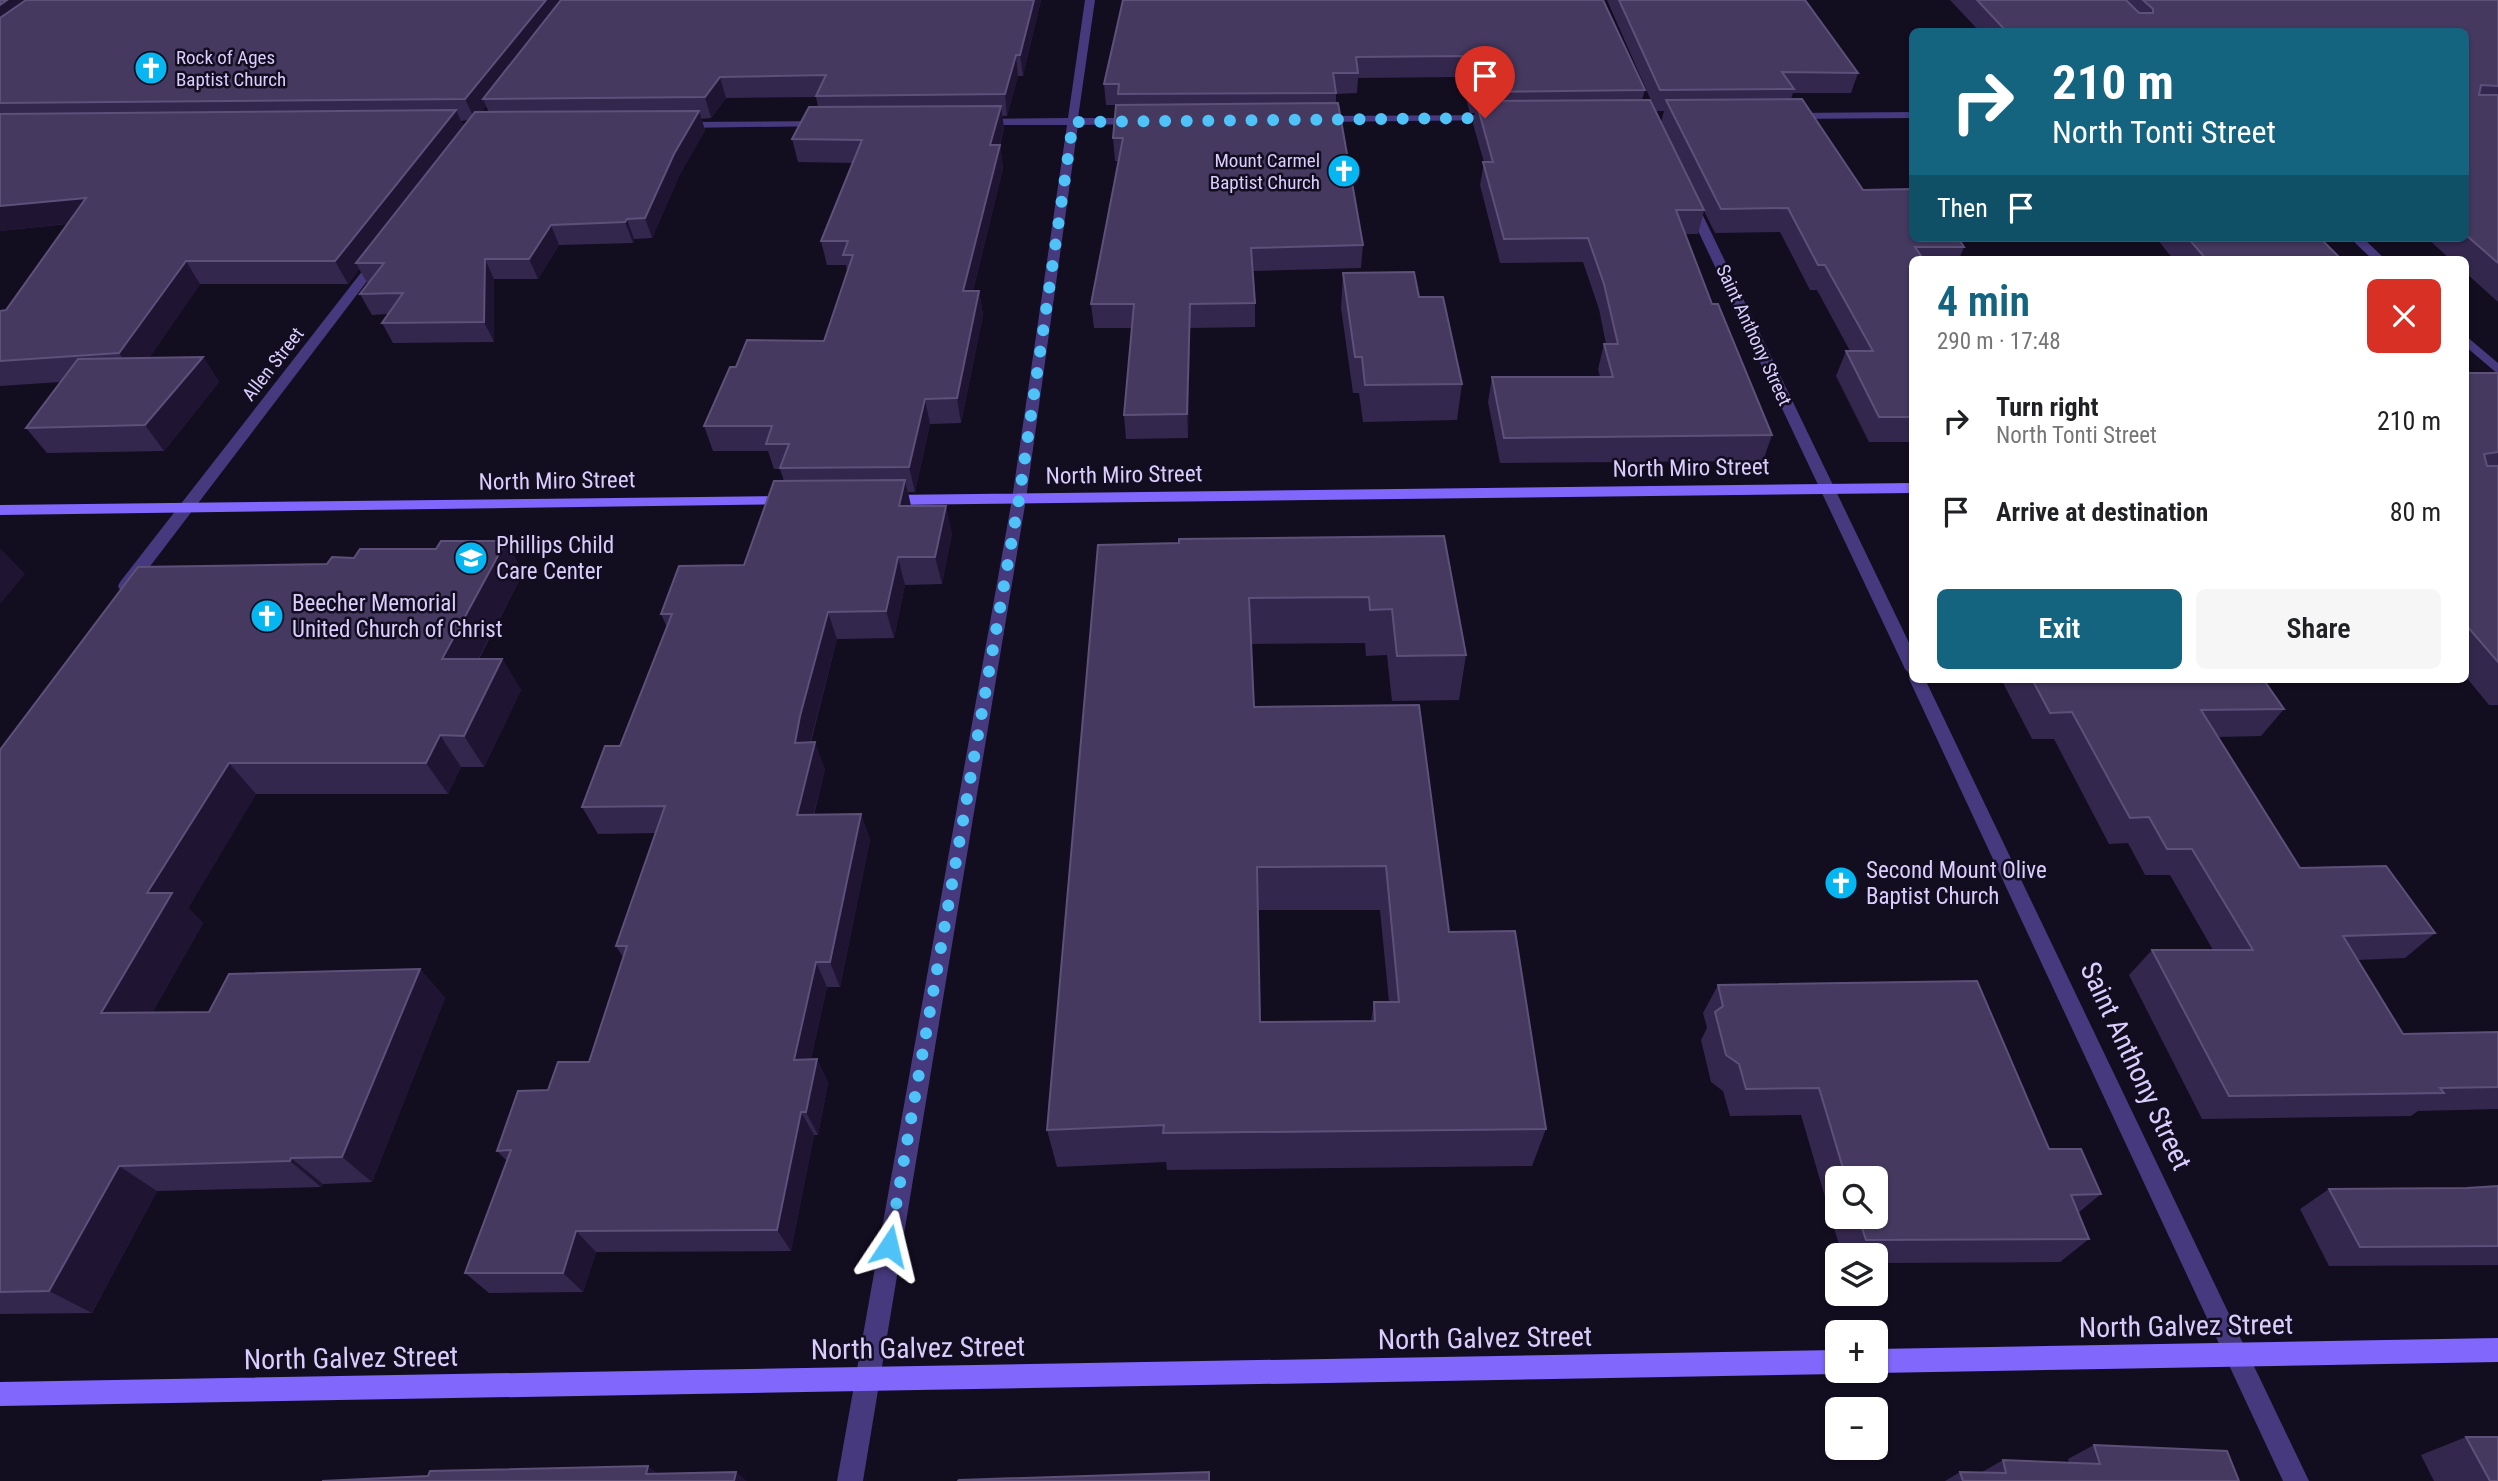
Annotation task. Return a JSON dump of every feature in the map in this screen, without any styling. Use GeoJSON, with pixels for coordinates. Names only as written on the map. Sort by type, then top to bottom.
{"type":"FeatureCollection","features":[{"type":"Feature","properties":{"kind":"street"},"geometry":{"type":"LineString","coordinates":[[850,1481],[865,1380],[1019,499],[1090,0]]}},
{"type":"Feature","properties":{"kind":"street"},"geometry":{"type":"LineString","coordinates":[[1774,116],[1909,115]]}},
{"type":"Feature","properties":{"kind":"street"},"geometry":{"type":"LineString","coordinates":[[1306,120],[1513,118]]}},
{"type":"Feature","properties":{"kind":"street"},"geometry":{"type":"LineString","coordinates":[[963,122],[1155,121]]}},
{"type":"Feature","properties":{"kind":"street"},"geometry":{"type":"LineString","coordinates":[[674,125],[839,124]]}},
{"type":"Feature","properties":{"kind":"street","name":"Saint Anthony Street"},"geometry":{"type":"LineString","coordinates":[[1686,191],[1909,661]]}},
{"type":"Feature","properties":{"kind":"street"},"geometry":{"type":"LineString","coordinates":[[2360,242],[2376,256]]}},
{"type":"Feature","properties":{"kind":"street","name":"Allen Street"},"geometry":{"type":"LineString","coordinates":[[116,598],[389,245]]}},
{"type":"Feature","properties":{"kind":"street"},"geometry":{"type":"LineString","coordinates":[[2469,343],[2498,370]]}},
{"type":"Feature","properties":{"kind":"street","name":"North Miro Street"},"geometry":{"type":"LineString","coordinates":[[870,500],[1909,488]]}},
{"type":"Feature","properties":{"kind":"street","name":"North Miro Street"},"geometry":{"type":"LineString","coordinates":[[0,510],[801,501]]}},
{"type":"Feature","properties":{"kind":"street","name":"Saint Anthony Street"},"geometry":{"type":"LineString","coordinates":[[1919,683],[2296,1481]]}},
{"type":"Feature","properties":{"kind":"street","name":"North Galvez Street"},"geometry":{"type":"LineString","coordinates":[[1888,1361],[2498,1350]]}},
{"type":"Feature","properties":{"kind":"street","name":"North Galvez Street"},"geometry":{"type":"LineString","coordinates":[[0,1394],[1825,1362]]}},
{"type":"Feature","properties":{"kind":"building"},"geometry":{"type":"Polygon","coordinates":[[[26,0],[546,0],[465,99],[0,103],[0,18],[26,0]]]}},
{"type":"Feature","properties":{"kind":"building"},"geometry":{"type":"Polygon","coordinates":[[[561,0],[1034,0],[1020,55],[1016,55],[1005,94],[816,96],[826,75],[720,77],[705,97],[483,99],[561,0]]]}},
{"type":"Feature","properties":{"kind":"building"},"geometry":{"type":"Polygon","coordinates":[[[1123,0],[1603,0],[1645,90],[1473,92],[1462,56],[1356,57],[1358,73],[1333,73],[1336,93],[1118,94],[1119,84],[1104,84],[1123,0]]]}},
{"type":"Feature","properties":{"kind":"building"},"geometry":{"type":"Polygon","coordinates":[[[1619,0],[1805,0],[1858,73],[1782,72],[1794,89],[1660,90],[1619,0]]]}},
{"type":"Feature","properties":{"kind":"building"},"geometry":{"type":"Polygon","coordinates":[[[1977,0],[2126,0],[2139,13],[2153,13],[2153,9],[2143,0],[2498,0],[2498,86],[2481,85],[2479,95],[2498,95],[2498,263],[2469,238],[2469,28],[2003,28],[1977,0]]]}},
{"type":"Feature","properties":{"kind":"building"},"geometry":{"type":"Polygon","coordinates":[[[1802,99],[1863,190],[1909,189],[1909,242],[1961,242],[1964,247],[1915,247],[1921,256],[1909,256],[1909,417],[1879,417],[1846,351],[1873,351],[1825,265],[1818,265],[1788,208],[1721,209],[1666,100],[1802,99]]]}},
{"type":"Feature","properties":{"kind":"building"},"geometry":{"type":"Polygon","coordinates":[[[1650,100],[1704,210],[1676,210],[1712,304],[1718,304],[1772,435],[1504,438],[1492,377],[1613,377],[1604,344],[1618,344],[1604,284],[1588,238],[1504,239],[1483,162],[1493,162],[1476,101],[1650,100]]]}},
{"type":"Feature","properties":{"kind":"building"},"geometry":{"type":"Polygon","coordinates":[[[1338,103],[1363,245],[1251,248],[1255,303],[1190,304],[1187,414],[1124,415],[1134,304],[1091,304],[1123,138],[1113,138],[1116,105],[1338,103]]]}},
{"type":"Feature","properties":{"kind":"building"},"geometry":{"type":"Polygon","coordinates":[[[1001,106],[990,145],[1000,145],[963,291],[979,291],[957,398],[925,399],[909,467],[780,468],[789,444],[766,444],[772,426],[704,426],[730,367],[736,367],[747,340],[824,341],[853,255],[843,255],[848,241],[821,241],[862,140],[792,139],[809,107],[1001,106]]]}},
{"type":"Feature","properties":{"kind":"building"},"geometry":{"type":"Polygon","coordinates":[[[456,110],[335,261],[186,261],[119,353],[0,361],[0,311],[6,310],[86,198],[0,206],[0,114],[456,110]]]}},
{"type":"Feature","properties":{"kind":"building"},"geometry":{"type":"Polygon","coordinates":[[[699,111],[674,154],[645,218],[627,219],[625,222],[551,225],[529,259],[485,259],[484,322],[382,323],[403,293],[360,294],[384,263],[356,263],[475,112],[699,111]]]}},
{"type":"Feature","properties":{"kind":"building"},"geometry":{"type":"Polygon","coordinates":[[[2191,242],[2324,242],[2338,256],[2203,256],[2191,242]]]}},
{"type":"Feature","properties":{"kind":"building"},"geometry":{"type":"Polygon","coordinates":[[[1414,272],[1419,297],[1443,297],[1462,384],[1365,385],[1362,357],[1355,357],[1343,273],[1414,272]]]}},
{"type":"Feature","properties":{"kind":"building"},"geometry":{"type":"Polygon","coordinates":[[[203,357],[145,425],[26,428],[78,359],[203,357]]]}},
{"type":"Feature","properties":{"kind":"building"},"geometry":{"type":"Polygon","coordinates":[[[2469,373],[2498,373],[2498,452],[2484,454],[2487,466],[2498,466],[2498,662],[2469,628],[2469,373]]]}},
{"type":"Feature","properties":{"kind":"building"},"geometry":{"type":"Polygon","coordinates":[[[905,480],[899,506],[946,506],[935,557],[898,557],[886,611],[828,612],[795,743],[815,742],[797,815],[861,814],[830,962],[816,962],[794,1060],[817,1059],[806,1112],[801,1112],[777,1230],[576,1231],[563,1273],[465,1273],[511,1150],[497,1151],[518,1091],[548,1090],[558,1062],[589,1062],[627,946],[616,946],[665,806],[582,807],[605,746],[620,746],[672,614],[661,614],[679,566],[744,565],[774,481],[905,480]]]}},
{"type":"Feature","properties":{"kind":"building"},"geometry":{"type":"Polygon","coordinates":[[[1444,536],[1466,655],[1397,656],[1392,609],[1370,610],[1369,597],[1249,598],[1254,707],[1419,705],[1449,932],[1515,931],[1546,1129],[1163,1133],[1164,1125],[1047,1130],[1098,545],[1179,543],[1179,539],[1444,536]],[[1386,866],[1257,867],[1260,1022],[1375,1021],[1374,1002],[1399,1002],[1386,866]]]}},
{"type":"Feature","properties":{"kind":"building"},"geometry":{"type":"Polygon","coordinates":[[[441,541],[506,541],[442,659],[502,659],[464,736],[440,735],[426,763],[229,763],[147,893],[172,893],[101,1013],[209,1012],[229,974],[420,969],[342,1157],[119,1166],[49,1291],[0,1292],[0,750],[138,567],[327,564],[332,557],[354,558],[360,549],[436,549],[441,541]]]}},
{"type":"Feature","properties":{"kind":"building"},"geometry":{"type":"Polygon","coordinates":[[[2034,683],[2266,683],[2284,709],[2201,710],[2300,868],[2386,866],[2435,933],[2343,936],[2403,1034],[2498,1032],[2498,1087],[2440,1088],[2444,1093],[2229,1096],[2152,950],[2253,950],[2192,849],[2167,849],[2149,817],[2130,818],[2072,712],[2050,713],[2034,683]]]}},
{"type":"Feature","properties":{"kind":"building"},"geometry":{"type":"Polygon","coordinates":[[[1977,981],[2049,1149],[2081,1149],[2101,1194],[2071,1195],[2089,1239],[1866,1240],[1862,1229],[1888,1229],[1888,1166],[1842,1166],[1819,1088],[1746,1089],[1739,1064],[1726,1055],[1715,1012],[1723,1006],[1718,985],[1977,981]]]}},
{"type":"Feature","properties":{"kind":"building"},"geometry":{"type":"Polygon","coordinates":[[[2498,1186],[2498,1246],[2360,1247],[2329,1189],[2467,1188],[2498,1186]]]}},
{"type":"Feature","properties":{"kind":"building"},"geometry":{"type":"Polygon","coordinates":[[[2466,1437],[2498,1437],[2498,1481],[2490,1481],[2466,1437]]]}},
{"type":"Feature","properties":{"kind":"building"},"geometry":{"type":"Polygon","coordinates":[[[2094,1445],[2227,1451],[2239,1481],[1963,1481],[1960,1472],[2006,1473],[2003,1460],[2100,1464],[2094,1445]]]}},
{"type":"Feature","properties":{"kind":"building"},"geometry":{"type":"Polygon","coordinates":[[[648,1466],[646,1474],[736,1472],[734,1481],[322,1481],[428,1476],[430,1471],[648,1466]]]}},
{"type":"Feature","properties":{"kind":"building"},"geometry":{"type":"Polygon","coordinates":[[[1209,1472],[1209,1481],[958,1481],[959,1480],[1209,1472]]]}},
{"type":"Feature","properties":{"kind":"place","name":"Rock of Ages Baptist Church"},"geometry":{"type":"Point","coordinates":[151,68]}},
{"type":"Feature","properties":{"kind":"place","name":"Mount Carmel Baptist Church"},"geometry":{"type":"Point","coordinates":[1344,171]}},
{"type":"Feature","properties":{"kind":"place","name":"Phillips Child Care Center"},"geometry":{"type":"Point","coordinates":[471,558]}},
{"type":"Feature","properties":{"kind":"place","name":"Beecher Memorial United Church of Christ"},"geometry":{"type":"Point","coordinates":[267,616]}},
{"type":"Feature","properties":{"kind":"place","name":"Second Mount Olive Baptist Church"},"geometry":{"type":"Point","coordinates":[1841,883]}},
{"type":"Feature","properties":{"kind":"route"},"geometry":{"type":"LineString","coordinates":[[889,1246],[1019,499],[1073,122],[1485,118]]}}]}
